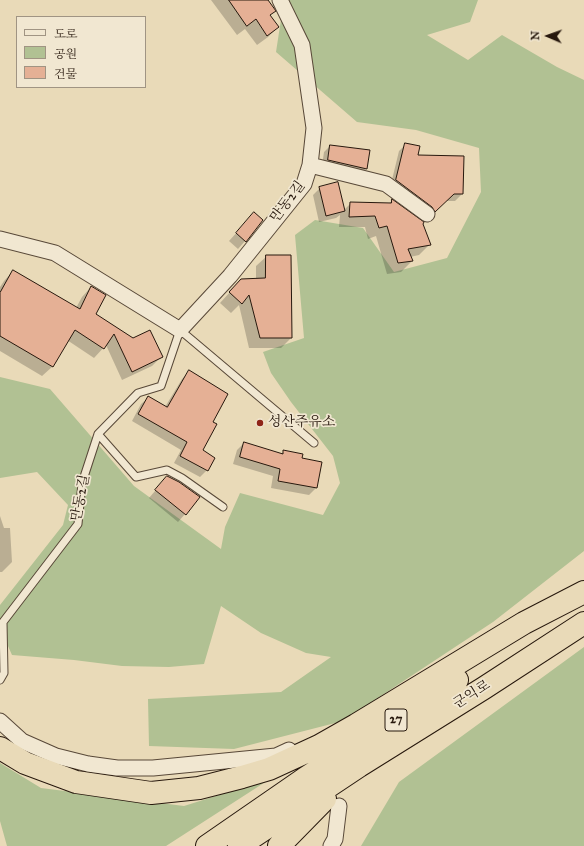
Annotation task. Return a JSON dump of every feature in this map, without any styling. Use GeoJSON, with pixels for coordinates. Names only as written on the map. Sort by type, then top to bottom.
{"type":"FeatureCollection","features":[{"type":"Feature","properties":{"kind":"highway"},"geometry":{"type":"LineString","coordinates":[[0,748],[25,763],[76,782],[151,793],[199,788],[242,777],[269,769],[319,746],[524,623],[584,593]]}},
{"type":"Feature","properties":{"kind":"highway","name":"27"},"geometry":{"type":"LineString","coordinates":[[207,846],[304,779],[549,621],[584,593]]}},
{"type":"Feature","properties":{"kind":"highway","name":"군익로"},"geometry":{"type":"LineString","coordinates":[[359,766],[484,688],[584,622]]}},
{"type":"Feature","properties":{"kind":"highway"},"geometry":{"type":"LineString","coordinates":[[239,846],[359,766]]}},
{"type":"Feature","properties":{"kind":"highway","name":"27"},"geometry":{"type":"LineString","coordinates":[[279,846],[359,766]]}},
{"type":"Feature","properties":{"kind":"street","name":"만동2길"},"geometry":{"type":"LineString","coordinates":[[180,330],[230,276],[304,184],[310,165],[314,128],[302,45],[280,0]]}},
{"type":"Feature","properties":{"kind":"street"},"geometry":{"type":"LineString","coordinates":[[310,165],[386,184],[427,214]]}},
{"type":"Feature","properties":{"kind":"street"},"geometry":{"type":"LineString","coordinates":[[0,239],[55,253],[180,330]]}},
{"type":"Feature","properties":{"kind":"street"},"geometry":{"type":"LineString","coordinates":[[0,721],[22,741],[56,756],[88,764],[117,768],[153,768],[276,756],[303,744]]}},
{"type":"Feature","properties":{"kind":"street"},"geometry":{"type":"LineString","coordinates":[[331,846],[335,839],[339,806]]}},
{"type":"Feature","properties":{"kind":"lane","name":"만동2길"},"geometry":{"type":"LineString","coordinates":[[0,680],[4,674],[3,622],[78,524],[82,483],[98,434],[138,393],[161,386],[180,330]]}},
{"type":"Feature","properties":{"kind":"lane"},"geometry":{"type":"LineString","coordinates":[[180,330],[314,443]]}},
{"type":"Feature","properties":{"kind":"lane"},"geometry":{"type":"LineString","coordinates":[[98,434],[136,477],[167,470],[182,478],[222,507]]}},
{"type":"Feature","properties":{"kind":"green space"},"geometry":{"type":"Polygon","coordinates":[[[284,0],[478,0],[470,22],[427,35],[468,60],[502,35],[557,67],[584,80],[584,551],[493,622],[343,721],[234,749],[149,746],[148,699],[281,692],[331,657],[306,653],[261,633],[221,606],[204,664],[169,667],[122,666],[12,655],[0,628],[0,605],[63,525],[68,505],[37,472],[0,478],[0,377],[50,389],[134,486],[221,549],[225,527],[240,493],[323,515],[340,483],[333,456],[291,402],[271,373],[263,352],[304,338],[295,235],[315,220],[363,228],[394,272],[447,258],[481,192],[479,148],[416,130],[357,122],[276,52],[284,0]]]}},
{"type":"Feature","properties":{"kind":"green space"},"geometry":{"type":"Polygon","coordinates":[[[584,647],[584,846],[361,846],[399,782],[584,647]]]}},
{"type":"Feature","properties":{"kind":"green space"},"geometry":{"type":"Polygon","coordinates":[[[0,763],[41,788],[184,806],[270,779],[166,846],[7,846],[0,821],[0,763]]]}},
{"type":"Feature","properties":{"kind":"building"},"geometry":{"type":"Polygon","coordinates":[[[229,0],[268,0],[276,11],[270,15],[279,27],[267,36],[256,19],[247,26],[229,0]]]}},
{"type":"Feature","properties":{"kind":"building"},"geometry":{"type":"Polygon","coordinates":[[[405,143],[420,146],[418,155],[464,156],[463,194],[454,194],[435,212],[432,207],[396,180],[405,143]]]}},
{"type":"Feature","properties":{"kind":"building"},"geometry":{"type":"Polygon","coordinates":[[[330,145],[370,150],[367,169],[328,160],[330,145]]]}},
{"type":"Feature","properties":{"kind":"building"},"geometry":{"type":"Polygon","coordinates":[[[338,182],[345,211],[326,216],[319,187],[338,182]]]}},
{"type":"Feature","properties":{"kind":"building"},"geometry":{"type":"Polygon","coordinates":[[[392,199],[424,222],[423,224],[431,245],[408,249],[413,261],[398,263],[387,226],[379,228],[375,216],[349,217],[350,202],[391,203],[392,199]]]}},
{"type":"Feature","properties":{"kind":"building"},"geometry":{"type":"Polygon","coordinates":[[[254,212],[263,220],[246,242],[236,233],[254,212]]]}},
{"type":"Feature","properties":{"kind":"building"},"geometry":{"type":"Polygon","coordinates":[[[266,255],[291,255],[292,338],[260,338],[249,295],[242,304],[229,292],[241,279],[265,278],[266,255]]]}},
{"type":"Feature","properties":{"kind":"building"},"geometry":{"type":"Polygon","coordinates":[[[13,270],[80,309],[91,286],[106,295],[96,314],[133,338],[150,330],[163,357],[132,372],[114,334],[104,349],[75,330],[53,367],[0,336],[0,293],[13,270]]]}},
{"type":"Feature","properties":{"kind":"building"},"geometry":{"type":"Polygon","coordinates":[[[189,370],[228,394],[213,422],[217,424],[203,450],[215,458],[208,471],[180,456],[187,442],[138,414],[148,396],[167,407],[189,370]]]}},
{"type":"Feature","properties":{"kind":"building"},"geometry":{"type":"Polygon","coordinates":[[[244,442],[283,454],[283,450],[303,454],[302,458],[322,462],[317,488],[278,481],[280,469],[240,457],[244,442]]]}},
{"type":"Feature","properties":{"kind":"building"},"geometry":{"type":"Polygon","coordinates":[[[167,476],[179,482],[200,497],[186,515],[155,490],[167,476]]]}},
{"type":"Feature","properties":{"kind":"place","name":"성산주유소"},"geometry":{"type":"Point","coordinates":[260,423]}}]}
